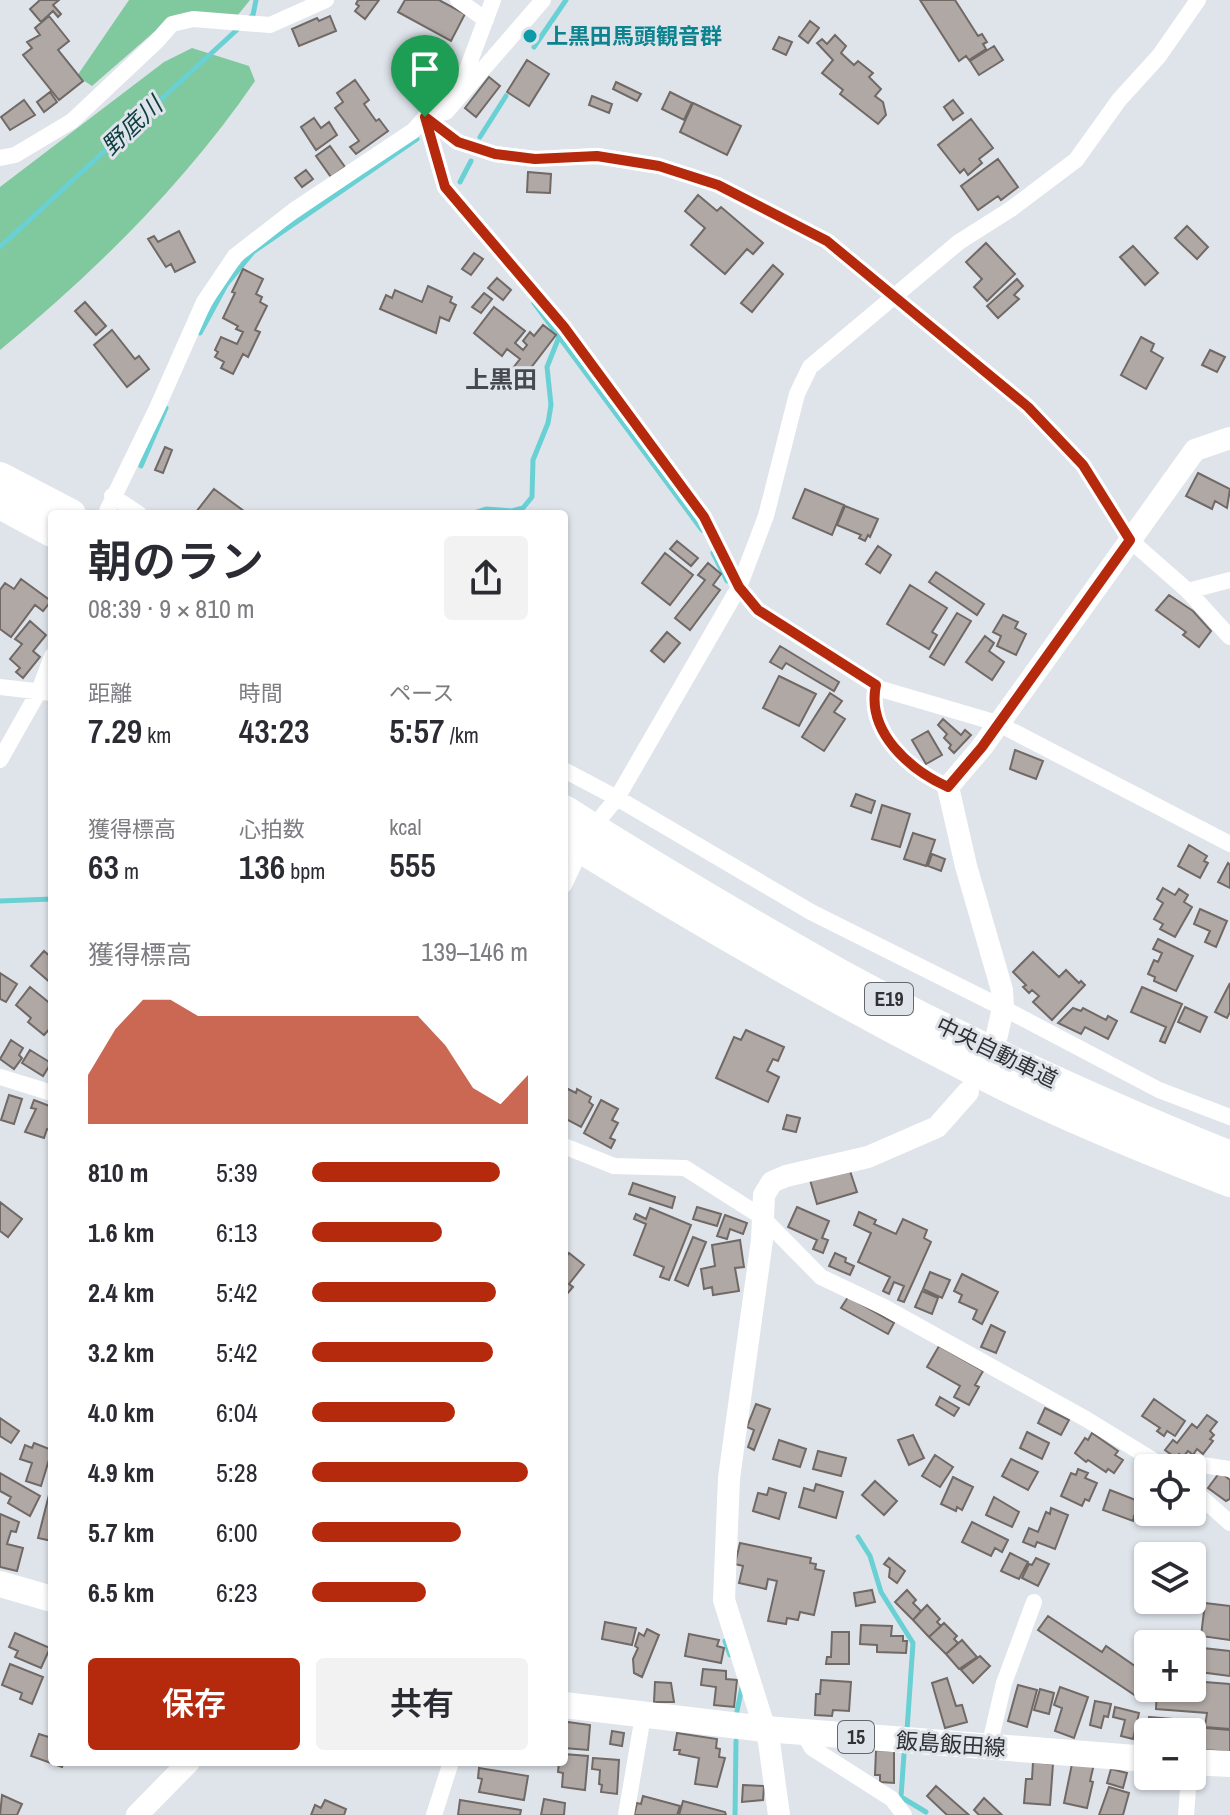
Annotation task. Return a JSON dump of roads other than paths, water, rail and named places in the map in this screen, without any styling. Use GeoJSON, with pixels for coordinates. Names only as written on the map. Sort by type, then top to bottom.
{"type":"FeatureCollection","features":[{"type":"Feature","properties":{"kind":"highway"},"geometry":{"type":"LineString","coordinates":[[0,477],[63,510]]}},
{"type":"Feature","properties":{"kind":"highway"},"geometry":{"type":"LineString","coordinates":[[0,504],[48,530]]}},
{"type":"Feature","properties":{"kind":"highway","name":"中央自動車道"},"geometry":{"type":"LineString","coordinates":[[568,812],[842,975],[1004,1057],[1132,1116],[1230,1156]]}},
{"type":"Feature","properties":{"kind":"highway","name":"中央自動車道"},"geometry":{"type":"LineString","coordinates":[[569,851],[666,901],[860,1011],[982,1074],[1127,1142],[1230,1182]]}},
{"type":"Feature","properties":{"kind":"main road"},"geometry":{"type":"LineString","coordinates":[[0,1584],[48,1598]]}},
{"type":"Feature","properties":{"kind":"main road","name":"飯島飯田線"},"geometry":{"type":"LineString","coordinates":[[568,1706],[803,1733],[1134,1758]]}},
{"type":"Feature","properties":{"kind":"main road"},"geometry":{"type":"LineString","coordinates":[[1206,1763],[1230,1764]]}},
{"type":"Feature","properties":{"kind":"street"},"geometry":{"type":"LineString","coordinates":[[0,158],[15,155],[72,121],[172,24],[193,19],[270,25],[326,0]]}},
{"type":"Feature","properties":{"kind":"street"},"geometry":{"type":"LineString","coordinates":[[458,0],[486,20]]}},
{"type":"Feature","properties":{"kind":"street"},"geometry":{"type":"LineString","coordinates":[[128,510],[109,503],[157,408],[204,302],[235,256],[293,211],[406,137],[466,72],[493,0]]}},
{"type":"Feature","properties":{"kind":"street"},"geometry":{"type":"LineString","coordinates":[[425,117],[446,112],[543,0]]}},
{"type":"Feature","properties":{"kind":"street"},"geometry":{"type":"LineString","coordinates":[[603,815],[617,798],[739,587],[766,516],[797,394],[810,367],[959,242],[1011,209],[1076,160],[1119,100],[1159,56],[1198,0]]}},
{"type":"Feature","properties":{"kind":"street"},"geometry":{"type":"LineString","coordinates":[[425,117],[458,142],[495,154],[535,159],[597,156],[659,166],[718,185],[827,241],[1028,407],[1083,465],[1130,540],[1188,591],[1230,637]]}},
{"type":"Feature","properties":{"kind":"street"},"geometry":{"type":"LineString","coordinates":[[425,117],[445,187],[564,327],[704,517],[739,587],[758,610],[876,685],[997,723],[1230,844]]}},
{"type":"Feature","properties":{"kind":"street"},"geometry":{"type":"LineString","coordinates":[[948,787],[982,747],[1195,450],[1230,438]]}},
{"type":"Feature","properties":{"kind":"street"},"geometry":{"type":"LineString","coordinates":[[1188,591],[1230,580]]}},
{"type":"Feature","properties":{"kind":"street"},"geometry":{"type":"LineString","coordinates":[[876,685],[874,694],[879,718],[900,757],[928,778],[948,787]]}},
{"type":"Feature","properties":{"kind":"street"},"geometry":{"type":"LineString","coordinates":[[0,687],[46,692],[0,760]]}},
{"type":"Feature","properties":{"kind":"street"},"geometry":{"type":"LineString","coordinates":[[568,772],[811,912],[1159,1090],[1230,1117]]}},
{"type":"Feature","properties":{"kind":"street"},"geometry":{"type":"LineString","coordinates":[[948,787],[966,866],[1002,990],[1003,1008],[997,1035]]}},
{"type":"Feature","properties":{"kind":"street"},"geometry":{"type":"LineString","coordinates":[[0,1077],[48,1092]]}},
{"type":"Feature","properties":{"kind":"street"},"geometry":{"type":"LineString","coordinates":[[779,1815],[765,1729],[724,1600],[729,1478],[762,1240],[764,1195],[772,1182],[786,1176],[868,1157],[937,1127],[968,1092]]}},
{"type":"Feature","properties":{"kind":"street"},"geometry":{"type":"LineString","coordinates":[[568,1148],[614,1166],[685,1168],[762,1217],[821,1277],[884,1307],[1143,1454]]}},
{"type":"Feature","properties":{"kind":"street"},"geometry":{"type":"LineString","coordinates":[[1206,1465],[1230,1469]]}},
{"type":"Feature","properties":{"kind":"street"},"geometry":{"type":"LineString","coordinates":[[1206,1502],[1230,1523]]}},
{"type":"Feature","properties":{"kind":"street"},"geometry":{"type":"LineString","coordinates":[[989,1747],[1004,1683],[1034,1602]]}},
{"type":"Feature","properties":{"kind":"street"},"geometry":{"type":"LineString","coordinates":[[626,1815],[643,1716]]}},
{"type":"Feature","properties":{"kind":"street"},"geometry":{"type":"LineString","coordinates":[[803,1733],[812,1748],[892,1799],[904,1815]]}},
{"type":"Feature","properties":{"kind":"street"},"geometry":{"type":"LineString","coordinates":[[137,1815],[185,1766]]}},
{"type":"Feature","properties":{"kind":"street"},"geometry":{"type":"LineString","coordinates":[[434,1815],[450,1766]]}},
{"type":"Feature","properties":{"kind":"street"},"geometry":{"type":"LineString","coordinates":[[1186,1815],[1188,1790]]}},
{"type":"Feature","properties":{"kind":"waterway","name":"野底川"},"geometry":{"type":"LineString","coordinates":[[247,20],[253,15],[256,0]]}},
{"type":"Feature","properties":{"kind":"waterway"},"geometry":{"type":"LineString","coordinates":[[534,47],[566,0]]}},
{"type":"Feature","properties":{"kind":"waterway","name":"野底川"},"geometry":{"type":"LineString","coordinates":[[0,247],[240,27]]}},
{"type":"Feature","properties":{"kind":"waterway"},"geometry":{"type":"LineString","coordinates":[[480,137],[506,96]]}},
{"type":"Feature","properties":{"kind":"waterway"},"geometry":{"type":"LineString","coordinates":[[200,333],[226,285],[253,252],[417,139]]}},
{"type":"Feature","properties":{"kind":"waterway"},"geometry":{"type":"LineString","coordinates":[[460,182],[471,161]]}},
{"type":"Feature","properties":{"kind":"waterway"},"geometry":{"type":"LineString","coordinates":[[534,303],[702,530]]}},
{"type":"Feature","properties":{"kind":"waterway"},"geometry":{"type":"LineString","coordinates":[[516,510],[523,508],[532,497],[533,460],[548,423],[551,405],[547,367],[559,337]]}},
{"type":"Feature","properties":{"kind":"waterway"},"geometry":{"type":"LineString","coordinates":[[141,466],[166,408]]}},
{"type":"Feature","properties":{"kind":"waterway"},"geometry":{"type":"LineString","coordinates":[[483,510],[499,510]]}},
{"type":"Feature","properties":{"kind":"waterway"},"geometry":{"type":"LineString","coordinates":[[713,553],[727,581]]}},
{"type":"Feature","properties":{"kind":"waterway"},"geometry":{"type":"LineString","coordinates":[[0,901],[48,899]]}},
{"type":"Feature","properties":{"kind":"waterway"},"geometry":{"type":"LineString","coordinates":[[858,1537],[870,1556],[881,1592],[913,1643],[907,1730]]}},
{"type":"Feature","properties":{"kind":"waterway"},"geometry":{"type":"LineString","coordinates":[[725,1641],[730,1655]]}},
{"type":"Feature","properties":{"kind":"waterway"},"geometry":{"type":"LineString","coordinates":[[737,1711],[742,1687]]}},
{"type":"Feature","properties":{"kind":"waterway"},"geometry":{"type":"LineString","coordinates":[[735,1815],[736,1741]]}},
{"type":"Feature","properties":{"kind":"waterway"},"geometry":{"type":"LineString","coordinates":[[904,1754],[901,1797],[926,1812]]}},
{"type":"Feature","properties":{"kind":"place","name":"上黒田馬頭観音群"},"geometry":{"type":"Point","coordinates":[530,36]}},
{"type":"Feature","properties":{"kind":"district","name":"上黒田"},"geometry":{"type":"Point","coordinates":[501,380]}}]}
